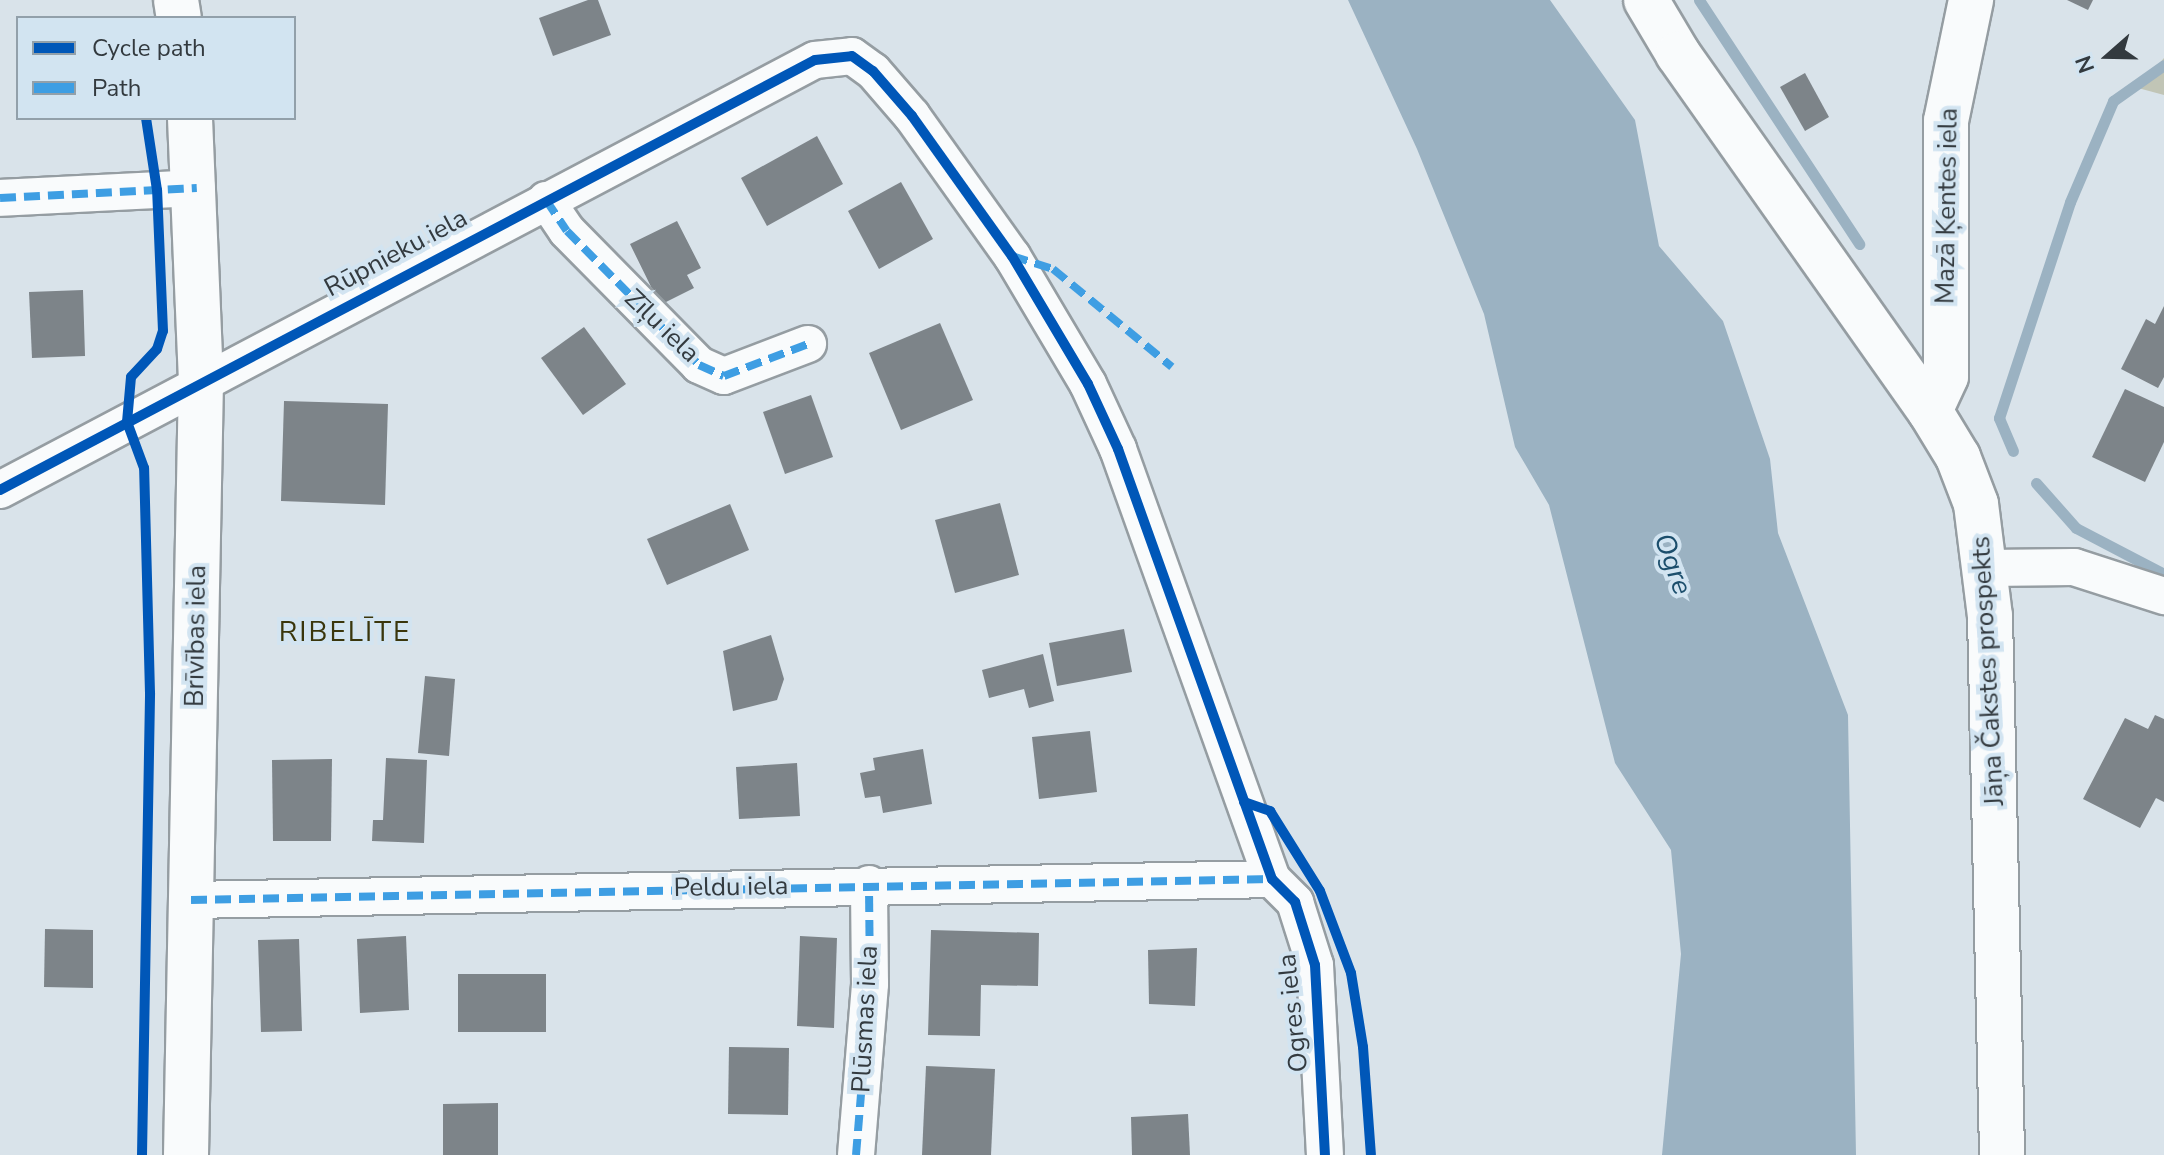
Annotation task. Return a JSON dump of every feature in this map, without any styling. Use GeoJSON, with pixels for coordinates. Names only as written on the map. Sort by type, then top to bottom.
{"type":"FeatureCollection","features":[{"type":"Feature","properties":{"kind":"street","name":"Jāņa Čakstes prospekts"},"geometry":{"type":"LineString","coordinates":[[1646,0],[1678,54],[1930,411],[1958,457],[1976,504],[1988,568],[2002,1155]]}},
{"type":"Feature","properties":{"kind":"street","name":"Mazā Ķentes iela"},"geometry":{"type":"LineString","coordinates":[[1930,411],[1946,376],[1946,121],[1971,0]]}},
{"type":"Feature","properties":{"kind":"street","name":"Rūpnieku iela"},"geometry":{"type":"LineString","coordinates":[[0,490],[201,381],[815,60],[852,56],[895,96],[1012,256],[1088,384],[1145,518],[1272,879]]}},
{"type":"Feature","properties":{"kind":"street","name":"Brīvības iela"},"geometry":{"type":"LineString","coordinates":[[186,1155],[201,381],[197,188],[190,120]]}},
{"type":"Feature","properties":{"kind":"street"},"geometry":{"type":"LineString","coordinates":[[0,198],[197,188]]}},
{"type":"Feature","properties":{"kind":"street","name":"Zīļu iela"},"geometry":{"type":"LineString","coordinates":[[546,200],[567,231],[699,365],[724,376],[808,344]]}},
{"type":"Feature","properties":{"kind":"street"},"geometry":{"type":"LineString","coordinates":[[1988,568],[2074,567],[2164,596]]}},
{"type":"Feature","properties":{"kind":"street","name":"Peldu iela"},"geometry":{"type":"LineString","coordinates":[[191,900],[869,884],[1272,879]]}},
{"type":"Feature","properties":{"kind":"street","name":"Ogres iela"},"geometry":{"type":"LineString","coordinates":[[1272,879],[1295,902],[1315,965],[1325,1155]]}},
{"type":"Feature","properties":{"kind":"street","name":"Plūsmas iela"},"geometry":{"type":"LineString","coordinates":[[856,1155],[870,984],[869,884]]}},
{"type":"Feature","properties":{"kind":"green space"},"geometry":{"type":"Polygon","coordinates":[[[2164,58],[2164,95],[2138,88],[2164,58]]]}},
{"type":"Feature","properties":{"kind":"water","name":"Ogre"},"geometry":{"type":"Polygon","coordinates":[[[1348,0],[1550,0],[1635,120],[1659,246],[1723,321],[1770,459],[1778,533],[1848,715],[1856,1155],[1662,1155],[1681,954],[1671,850],[1615,763],[1549,505],[1515,447],[1484,314],[1417,149],[1348,0]]]}},
{"type":"Feature","properties":{"kind":"building"},"geometry":{"type":"Polygon","coordinates":[[[588,0],[598,0],[611,35],[553,56],[539,18],[588,0]]]}},
{"type":"Feature","properties":{"kind":"building"},"geometry":{"type":"Polygon","coordinates":[[[2067,0],[2093,0],[2088,10],[2067,0]]]}},
{"type":"Feature","properties":{"kind":"building"},"geometry":{"type":"Polygon","coordinates":[[[1805,73],[1829,117],[1805,131],[1780,87],[1805,73]]]}},
{"type":"Feature","properties":{"kind":"building"},"geometry":{"type":"Polygon","coordinates":[[[817,136],[843,184],[767,226],[741,178],[817,136]]]}},
{"type":"Feature","properties":{"kind":"building"},"geometry":{"type":"Polygon","coordinates":[[[901,182],[933,239],[879,269],[848,211],[901,182]]]}},
{"type":"Feature","properties":{"kind":"building"},"geometry":{"type":"Polygon","coordinates":[[[677,221],[701,268],[687,275],[694,288],[660,305],[630,244],[677,221]]]}},
{"type":"Feature","properties":{"kind":"building"},"geometry":{"type":"Polygon","coordinates":[[[83,290],[85,356],[32,358],[29,292],[83,290]]]}},
{"type":"Feature","properties":{"kind":"building"},"geometry":{"type":"Polygon","coordinates":[[[2164,306],[2164,377],[2158,388],[2121,369],[2146,319],[2155,324],[2164,306]]]}},
{"type":"Feature","properties":{"kind":"building"},"geometry":{"type":"Polygon","coordinates":[[[940,323],[973,400],[901,430],[869,353],[940,323]]]}},
{"type":"Feature","properties":{"kind":"building"},"geometry":{"type":"Polygon","coordinates":[[[584,327],[626,384],[583,415],[541,358],[584,327]]]}},
{"type":"Feature","properties":{"kind":"building"},"geometry":{"type":"Polygon","coordinates":[[[2125,389],[2164,407],[2164,442],[2145,482],[2092,457],[2125,389]]]}},
{"type":"Feature","properties":{"kind":"building"},"geometry":{"type":"Polygon","coordinates":[[[811,395],[833,457],[785,474],[763,412],[811,395]]]}},
{"type":"Feature","properties":{"kind":"building"},"geometry":{"type":"Polygon","coordinates":[[[284,401],[388,404],[385,505],[281,501],[284,401]]]}},
{"type":"Feature","properties":{"kind":"building"},"geometry":{"type":"Polygon","coordinates":[[[1000,503],[1019,575],[955,593],[935,520],[1000,503]]]}},
{"type":"Feature","properties":{"kind":"building"},"geometry":{"type":"Polygon","coordinates":[[[730,504],[749,550],[667,585],[647,539],[730,504]]]}},
{"type":"Feature","properties":{"kind":"building"},"geometry":{"type":"Polygon","coordinates":[[[1124,629],[1132,672],[1057,686],[1049,643],[1124,629]]]}},
{"type":"Feature","properties":{"kind":"building"},"geometry":{"type":"Polygon","coordinates":[[[771,635],[784,679],[777,700],[733,711],[723,651],[771,635]]]}},
{"type":"Feature","properties":{"kind":"building"},"geometry":{"type":"Polygon","coordinates":[[[1043,654],[1054,701],[1029,708],[1024,689],[989,698],[982,670],[1043,654]]]}},
{"type":"Feature","properties":{"kind":"building"},"geometry":{"type":"Polygon","coordinates":[[[425,676],[455,679],[449,756],[418,753],[425,676]]]}},
{"type":"Feature","properties":{"kind":"building"},"geometry":{"type":"Polygon","coordinates":[[[2155,715],[2164,719],[2164,802],[2156,798],[2140,828],[2083,799],[2125,718],[2148,729],[2155,715]]]}},
{"type":"Feature","properties":{"kind":"building"},"geometry":{"type":"Polygon","coordinates":[[[1090,731],[1097,792],[1039,799],[1032,737],[1090,731]]]}},
{"type":"Feature","properties":{"kind":"building"},"geometry":{"type":"Polygon","coordinates":[[[923,749],[932,804],[883,813],[880,796],[865,798],[860,773],[875,770],[873,758],[923,749]]]}},
{"type":"Feature","properties":{"kind":"building"},"geometry":{"type":"Polygon","coordinates":[[[386,758],[427,760],[424,843],[372,841],[373,820],[383,820],[386,758]]]}},
{"type":"Feature","properties":{"kind":"building"},"geometry":{"type":"Polygon","coordinates":[[[332,759],[331,841],[273,841],[272,760],[332,759]]]}},
{"type":"Feature","properties":{"kind":"building"},"geometry":{"type":"Polygon","coordinates":[[[797,763],[800,816],[739,819],[736,767],[797,763]]]}},
{"type":"Feature","properties":{"kind":"building"},"geometry":{"type":"Polygon","coordinates":[[[45,929],[93,930],[93,988],[44,987],[45,929]]]}},
{"type":"Feature","properties":{"kind":"building"},"geometry":{"type":"Polygon","coordinates":[[[931,930],[1039,933],[1038,986],[981,985],[980,1036],[928,1035],[931,930]]]}},
{"type":"Feature","properties":{"kind":"building"},"geometry":{"type":"Polygon","coordinates":[[[406,936],[409,1010],[360,1013],[357,939],[406,936]]]}},
{"type":"Feature","properties":{"kind":"building"},"geometry":{"type":"Polygon","coordinates":[[[800,936],[837,938],[834,1028],[797,1026],[800,936]]]}},
{"type":"Feature","properties":{"kind":"building"},"geometry":{"type":"Polygon","coordinates":[[[299,939],[302,1031],[261,1032],[258,940],[299,939]]]}},
{"type":"Feature","properties":{"kind":"building"},"geometry":{"type":"Polygon","coordinates":[[[1197,948],[1195,1006],[1149,1004],[1148,950],[1197,948]]]}},
{"type":"Feature","properties":{"kind":"building"},"geometry":{"type":"Polygon","coordinates":[[[458,974],[546,974],[546,1032],[458,1032],[458,974]]]}},
{"type":"Feature","properties":{"kind":"building"},"geometry":{"type":"Polygon","coordinates":[[[729,1047],[789,1048],[788,1115],[728,1114],[729,1047]]]}},
{"type":"Feature","properties":{"kind":"building"},"geometry":{"type":"Polygon","coordinates":[[[926,1066],[995,1069],[991,1155],[922,1155],[926,1066]]]}},
{"type":"Feature","properties":{"kind":"building"},"geometry":{"type":"Polygon","coordinates":[[[498,1103],[498,1155],[443,1155],[443,1104],[498,1103]]]}},
{"type":"Feature","properties":{"kind":"building"},"geometry":{"type":"Polygon","coordinates":[[[1188,1114],[1190,1155],[1132,1155],[1131,1117],[1188,1114]]]}},
{"type":"Feature","properties":{"kind":"waterway"},"geometry":{"type":"LineString","coordinates":[[1699,0],[1859,244]]}},
{"type":"Feature","properties":{"kind":"waterway"},"geometry":{"type":"LineString","coordinates":[[2013,451],[1999,418],[2070,202],[2113,101],[2164,65]]}},
{"type":"Feature","properties":{"kind":"waterway"},"geometry":{"type":"LineString","coordinates":[[2036,483],[2076,528],[2164,574]]}},
{"type":"Feature","properties":{"kind":"marked path"},"geometry":{"type":"LineString","coordinates":[[0,198],[197,188]]}},
{"type":"Feature","properties":{"kind":"marked path"},"geometry":{"type":"LineString","coordinates":[[546,200],[567,231],[699,365],[724,376],[808,344]]}},
{"type":"Feature","properties":{"kind":"marked path"},"geometry":{"type":"LineString","coordinates":[[1012,256],[1053,269],[1172,367]]}},
{"type":"Feature","properties":{"kind":"marked path"},"geometry":{"type":"LineString","coordinates":[[191,900],[1272,879]]}},
{"type":"Feature","properties":{"kind":"marked path"},"geometry":{"type":"LineString","coordinates":[[856,1155],[870,984],[869,884]]}},
{"type":"Feature","properties":{"kind":"cycle path"},"geometry":{"type":"LineString","coordinates":[[0,490],[815,60],[852,56],[873,71],[912,116],[1012,256],[1088,384],[1118,449],[1272,879],[1295,902],[1315,965],[1325,1155]]}},
{"type":"Feature","properties":{"kind":"cycle path"},"geometry":{"type":"LineString","coordinates":[[142,1155],[150,693],[144,468],[127,422],[131,377],[157,349],[163,331],[157,190],[146,120]]}},
{"type":"Feature","properties":{"kind":"cycle path"},"geometry":{"type":"LineString","coordinates":[[1244,802],[1270,811],[1320,891],[1351,973],[1363,1047],[1371,1155]]}},
{"type":"Feature","properties":{"kind":"district","name":"RIBELĪTE"},"geometry":{"type":"Point","coordinates":[345,632]}}]}
